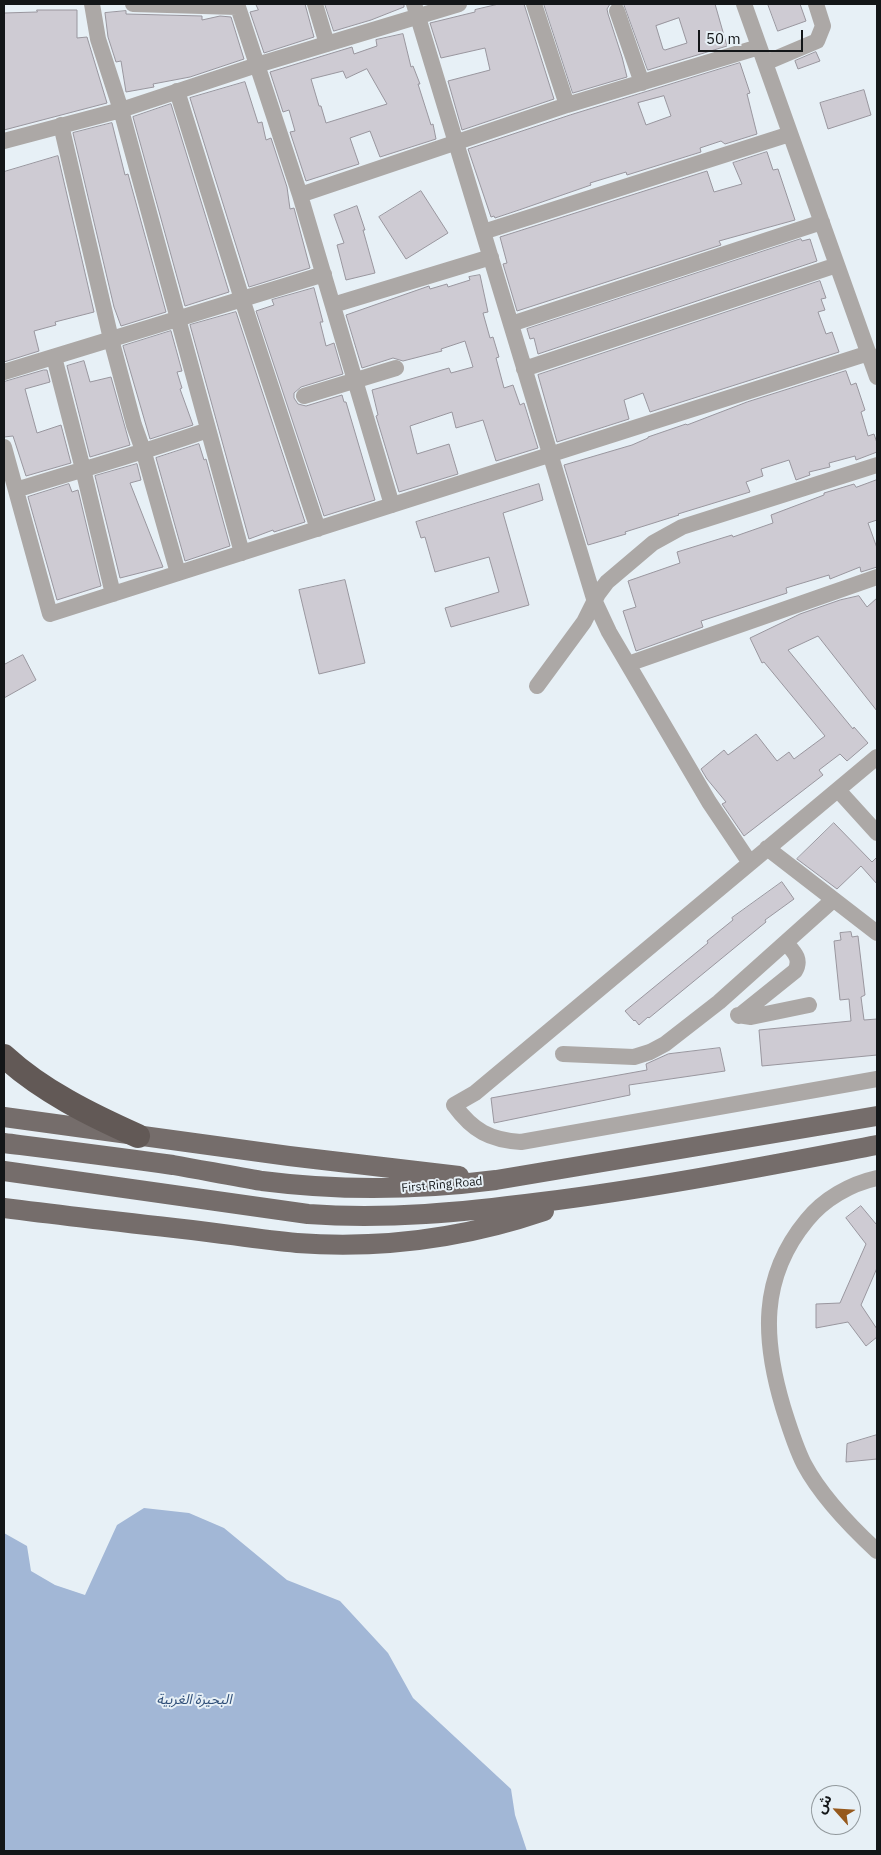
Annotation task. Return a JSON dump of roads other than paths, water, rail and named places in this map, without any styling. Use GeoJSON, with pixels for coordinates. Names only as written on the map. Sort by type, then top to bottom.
{"type":"FeatureCollection","features":[{"type":"Feature","properties":{"kind":"highway"},"geometry":{"type":"LineString","coordinates":[[4,1056],[35,1080],[63,1098],[87,1112],[138,1136]]}},
{"type":"Feature","properties":{"kind":"main road","name":"First Ring Road"},"geometry":{"type":"LineString","coordinates":[[4,1143],[172,1165],[263,1181],[371,1189],[428,1188],[496,1180],[877,1116]]}},
{"type":"Feature","properties":{"kind":"main road"},"geometry":{"type":"LineString","coordinates":[[7,1120],[342,1163],[496,1180]]}},
{"type":"Feature","properties":{"kind":"main road"},"geometry":{"type":"LineString","coordinates":[[4,1171],[308,1214],[366,1217],[474,1211],[583,1197],[694,1179],[877,1145]]}},
{"type":"Feature","properties":{"kind":"main road"},"geometry":{"type":"LineString","coordinates":[[4,1208],[281,1242],[371,1244],[431,1238],[474,1230],[528,1216],[583,1197]]}},
{"type":"Feature","properties":{"kind":"street"},"geometry":{"type":"LineString","coordinates":[[92,4],[98,38],[121,110],[242,553]]}},
{"type":"Feature","properties":{"kind":"street"},"geometry":{"type":"LineString","coordinates":[[133,4],[237,5],[300,195],[392,505]]}},
{"type":"Feature","properties":{"kind":"street"},"geometry":{"type":"LineString","coordinates":[[315,4],[327,44]]}},
{"type":"Feature","properties":{"kind":"street"},"geometry":{"type":"LineString","coordinates":[[4,141],[121,110],[327,44],[416,10],[459,4]]}},
{"type":"Feature","properties":{"kind":"street"},"geometry":{"type":"LineString","coordinates":[[534,4],[567,105]]}},
{"type":"Feature","properties":{"kind":"street"},"geometry":{"type":"LineString","coordinates":[[744,4],[877,377]]}},
{"type":"Feature","properties":{"kind":"street"},"geometry":{"type":"LineString","coordinates":[[765,63],[817,41],[824,26],[816,4]]}},
{"type":"Feature","properties":{"kind":"street"},"geometry":{"type":"LineString","coordinates":[[416,10],[595,602],[608,632],[709,802],[750,863]]}},
{"type":"Feature","properties":{"kind":"street"},"geometry":{"type":"LineString","coordinates":[[617,11],[642,83]]}},
{"type":"Feature","properties":{"kind":"street"},"geometry":{"type":"LineString","coordinates":[[300,195],[567,105],[759,47]]}},
{"type":"Feature","properties":{"kind":"street"},"geometry":{"type":"LineString","coordinates":[[177,91],[242,299],[318,529]]}},
{"type":"Feature","properties":{"kind":"street"},"geometry":{"type":"LineString","coordinates":[[62,125],[111,339],[178,573]]}},
{"type":"Feature","properties":{"kind":"street"},"geometry":{"type":"LineString","coordinates":[[483,232],[790,134]]}},
{"type":"Feature","properties":{"kind":"street"},"geometry":{"type":"LineString","coordinates":[[511,324],[822,222]]}},
{"type":"Feature","properties":{"kind":"street"},"geometry":{"type":"LineString","coordinates":[[333,305],[491,258]]}},
{"type":"Feature","properties":{"kind":"street"},"geometry":{"type":"LineString","coordinates":[[524,368],[837,265]]}},
{"type":"Feature","properties":{"kind":"street"},"geometry":{"type":"LineString","coordinates":[[4,372],[324,274]]}},
{"type":"Feature","properties":{"kind":"street"},"geometry":{"type":"LineString","coordinates":[[4,447],[50,614],[869,353]]}},
{"type":"Feature","properties":{"kind":"street"},"geometry":{"type":"LineString","coordinates":[[54,357],[113,594]]}},
{"type":"Feature","properties":{"kind":"street"},"geometry":{"type":"LineString","coordinates":[[304,396],[396,368]]}},
{"type":"Feature","properties":{"kind":"street"},"geometry":{"type":"LineString","coordinates":[[16,490],[83,469],[144,453],[208,430]]}},
{"type":"Feature","properties":{"kind":"street"},"geometry":{"type":"LineString","coordinates":[[537,686],[584,622],[602,588],[613,576],[652,543],[674,530],[877,465]]}},
{"type":"Feature","properties":{"kind":"street"},"geometry":{"type":"LineString","coordinates":[[628,664],[877,577]]}},
{"type":"Feature","properties":{"kind":"street"},"geometry":{"type":"LineString","coordinates":[[877,757],[475,1093],[454,1105],[464,1120],[476,1130],[490,1137],[521,1142],[877,1079]]}},
{"type":"Feature","properties":{"kind":"street"},"geometry":{"type":"LineString","coordinates":[[838,790],[877,833]]}},
{"type":"Feature","properties":{"kind":"street"},"geometry":{"type":"LineString","coordinates":[[767,848],[877,933]]}},
{"type":"Feature","properties":{"kind":"street"},"geometry":{"type":"LineString","coordinates":[[564,1054],[634,1057],[650,1052],[665,1044],[719,1002],[833,900]]}},
{"type":"Feature","properties":{"kind":"street"},"geometry":{"type":"LineString","coordinates":[[739,1016],[796,971],[799,961],[786,943]]}},
{"type":"Feature","properties":{"kind":"street"},"geometry":{"type":"LineString","coordinates":[[719,1002],[739,1016],[751,1017],[809,1005]]}},
{"type":"Feature","properties":{"kind":"street"},"geometry":{"type":"LineString","coordinates":[[877,1178],[842,1191],[816,1210],[796,1234],[780,1266],[770,1301],[768,1337],[772,1367],[780,1398],[791,1433],[805,1465],[850,1526],[877,1551]]}},
{"type":"Feature","properties":{"kind":"water","name":"البحيرة الغربية"},"geometry":{"type":"Polygon","coordinates":[[[144,1508],[189,1513],[224,1528],[287,1580],[340,1601],[388,1653],[413,1698],[511,1789],[515,1815],[527,1851],[4,1851],[4,1533],[27,1546],[31,1571],[55,1585],[85,1595],[117,1525],[144,1508]]]}}]}
